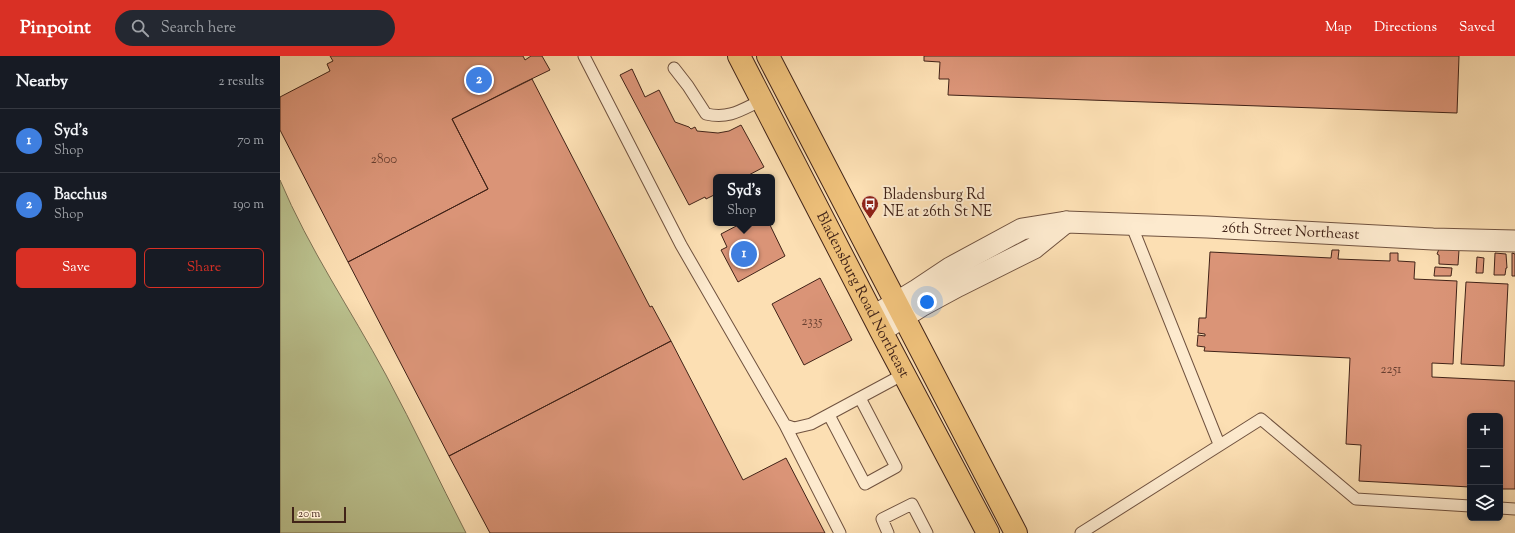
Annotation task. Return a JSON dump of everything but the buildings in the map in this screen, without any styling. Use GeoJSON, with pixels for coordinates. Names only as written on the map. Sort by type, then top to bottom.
{"type":"FeatureCollection","features":[{"type":"Feature","properties":{"kind":"main road","name":"Bladensburg Road Northeast"},"geometry":{"type":"LineString","coordinates":[[739,56],[988,533]]}},
{"type":"Feature","properties":{"kind":"main road","name":"Bladensburg Road Northeast"},"geometry":{"type":"LineString","coordinates":[[768,56],[1016,533]]}},
{"type":"Feature","properties":{"kind":"main road"},"geometry":{"type":"LineString","coordinates":[[762,100],[784,88]]}},
{"type":"Feature","properties":{"kind":"street","name":"26th Street Northeast"},"geometry":{"type":"LineString","coordinates":[[878,323],[900,310],[921,306],[1034,248],[1066,222],[1433,239],[1515,241]]}},
{"type":"Feature","properties":{"kind":"lane"},"geometry":{"type":"LineString","coordinates":[[584,56],[681,245],[785,425],[840,533]]}},
{"type":"Feature","properties":{"kind":"lane"},"geometry":{"type":"LineString","coordinates":[[674,68],[688,86],[706,114],[718,116],[737,113],[762,100]]}},
{"type":"Feature","properties":{"kind":"lane"},"geometry":{"type":"LineString","coordinates":[[1131,224],[1220,444]]}},
{"type":"Feature","properties":{"kind":"lane"},"geometry":{"type":"LineString","coordinates":[[785,425],[794,428],[812,424],[904,374]]}},
{"type":"Feature","properties":{"kind":"lane"},"geometry":{"type":"LineString","coordinates":[[829,414],[865,484],[896,467],[860,398]]}},
{"type":"Feature","properties":{"kind":"lane"},"geometry":{"type":"LineString","coordinates":[[1081,533],[1260,420],[1356,499],[1467,506]]}},
{"type":"Feature","properties":{"kind":"lane"},"geometry":{"type":"LineString","coordinates":[[888,533],[882,519],[912,504],[928,533]]}},
{"type":"Feature","properties":{"kind":"lane"},"geometry":{"type":"LineString","coordinates":[[1503,508],[1515,509]]}},
{"type":"Feature","properties":{"kind":"green space"},"geometry":{"type":"Polygon","coordinates":[[[280,180],[291,206],[317,255],[373,351],[466,533],[280,533],[280,180]]]}},
{"type":"Feature","properties":{"kind":"place","name":"Bacchus"},"geometry":{"type":"Point","coordinates":[479,80]}},
{"type":"Feature","properties":{"kind":"place","name":"Bladensburg Rd NE at 26th St NE"},"geometry":{"type":"Point","coordinates":[870,219]}},
{"type":"Feature","properties":{"kind":"place","name":"Syd's"},"geometry":{"type":"Point","coordinates":[744,254]}}]}
